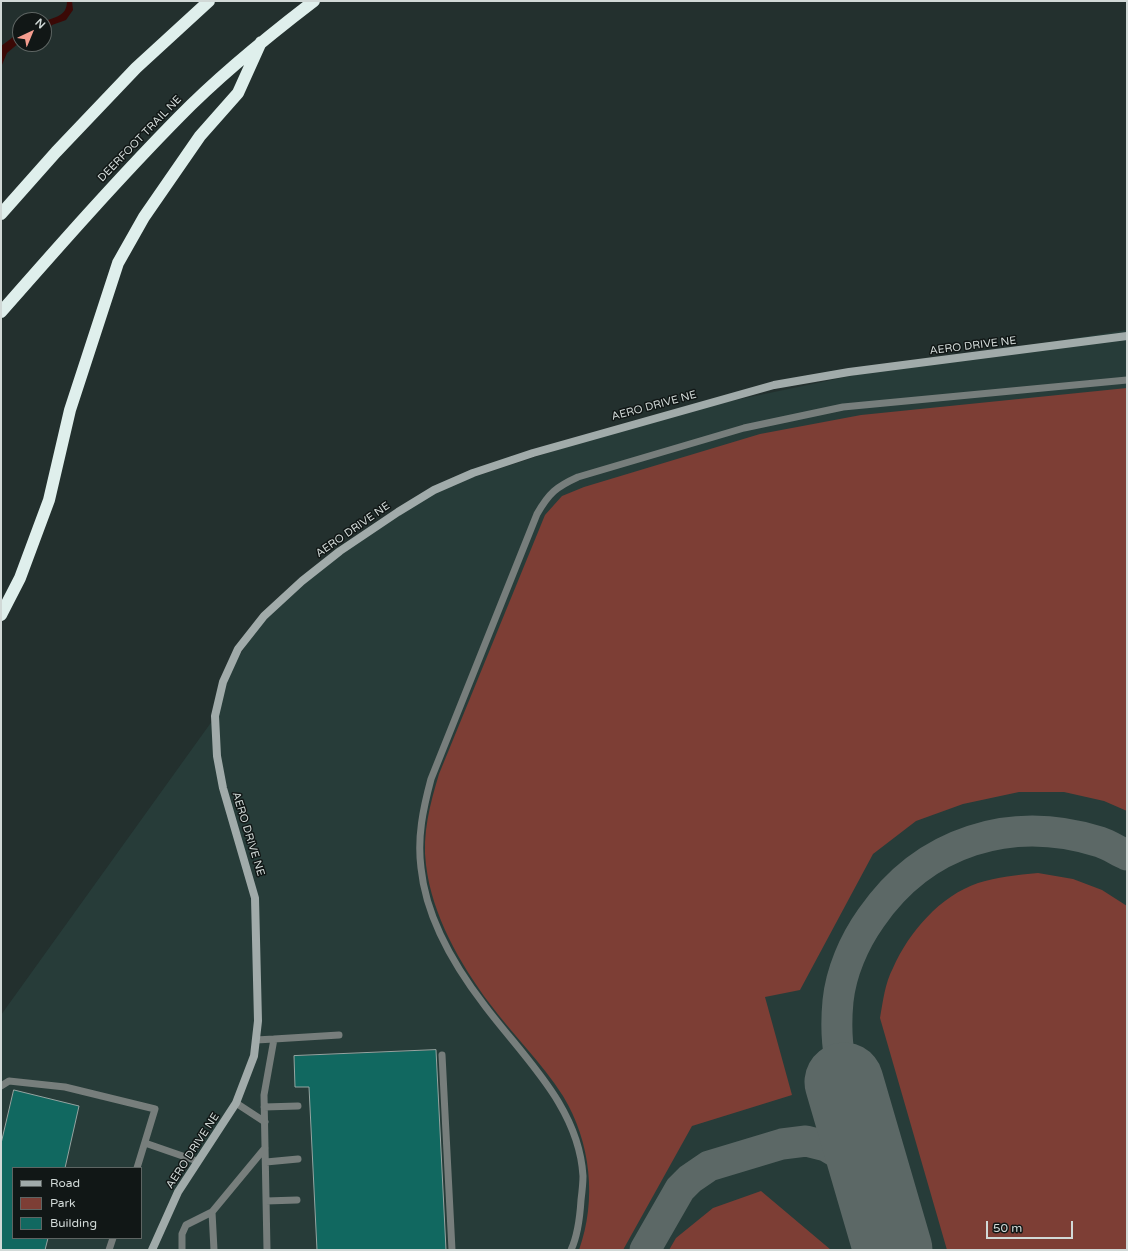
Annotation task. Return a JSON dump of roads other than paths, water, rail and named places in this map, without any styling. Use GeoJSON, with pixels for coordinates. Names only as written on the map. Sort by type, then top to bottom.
{"type":"FeatureCollection","features":[{"type":"Feature","properties":{"kind":"highway"},"geometry":{"type":"LineString","coordinates":[[1,214],[56,152],[136,68],[209,1]]}},
{"type":"Feature","properties":{"kind":"highway","name":"DEERFOOT TRAIL NE"},"geometry":{"type":"LineString","coordinates":[[1,312],[91,209],[180,116],[261,42],[314,1]]}},
{"type":"Feature","properties":{"kind":"highway"},"geometry":{"type":"LineString","coordinates":[[1,615],[20,578],[50,500],[70,410],[118,263],[144,217],[200,136],[238,93],[261,42]]}},
{"type":"Feature","properties":{"kind":"street","name":"AERO DRIVE NE"},"geometry":{"type":"LineString","coordinates":[[152,1250],[178,1192],[197,1161],[220,1130],[236,1103],[254,1056],[258,1014],[255,898],[223,788],[217,756],[216,716],[223,682],[238,649],[264,616],[302,581],[340,551],[434,490],[473,473],[570,441],[774,385],[849,372],[1127,336]]}},
{"type":"Feature","properties":{"kind":"lane"},"geometry":{"type":"LineString","coordinates":[[571,1250],[580,1214],[583,1176],[575,1138],[566,1116],[550,1087],[484,1006],[452,956],[438,929],[428,899],[421,869],[419,840],[423,808],[431,779],[537,514],[546,499],[560,485],[578,477],[744,428],[794,416],[843,407],[1127,380]]}},
{"type":"Feature","properties":{"kind":"lane"},"geometry":{"type":"LineString","coordinates":[[256,1040],[339,1034]]}},
{"type":"Feature","properties":{"kind":"lane"},"geometry":{"type":"LineString","coordinates":[[267,1250],[264,1095],[274,1039]]}},
{"type":"Feature","properties":{"kind":"lane"},"geometry":{"type":"LineString","coordinates":[[442,1055],[452,1250]]}},
{"type":"Feature","properties":{"kind":"lane"},"geometry":{"type":"LineString","coordinates":[[1,1086],[9,1081],[65,1087],[155,1109],[137,1167]]}},
{"type":"Feature","properties":{"kind":"lane"},"geometry":{"type":"LineString","coordinates":[[236,1103],[265,1122]]}},
{"type":"Feature","properties":{"kind":"lane"},"geometry":{"type":"LineString","coordinates":[[264,1107],[298,1106]]}},
{"type":"Feature","properties":{"kind":"lane"},"geometry":{"type":"LineString","coordinates":[[145,1143],[197,1161]]}},
{"type":"Feature","properties":{"kind":"lane"},"geometry":{"type":"LineString","coordinates":[[182,1250],[182,1234],[186,1225],[212,1212],[265,1148]]}},
{"type":"Feature","properties":{"kind":"lane"},"geometry":{"type":"LineString","coordinates":[[266,1162],[298,1159]]}},
{"type":"Feature","properties":{"kind":"lane"},"geometry":{"type":"LineString","coordinates":[[266,1201],[297,1200]]}},
{"type":"Feature","properties":{"kind":"lane"},"geometry":{"type":"LineString","coordinates":[[212,1212],[214,1250]]}},
{"type":"Feature","properties":{"kind":"lane"},"geometry":{"type":"LineString","coordinates":[[109,1250],[113,1239]]}}]}
